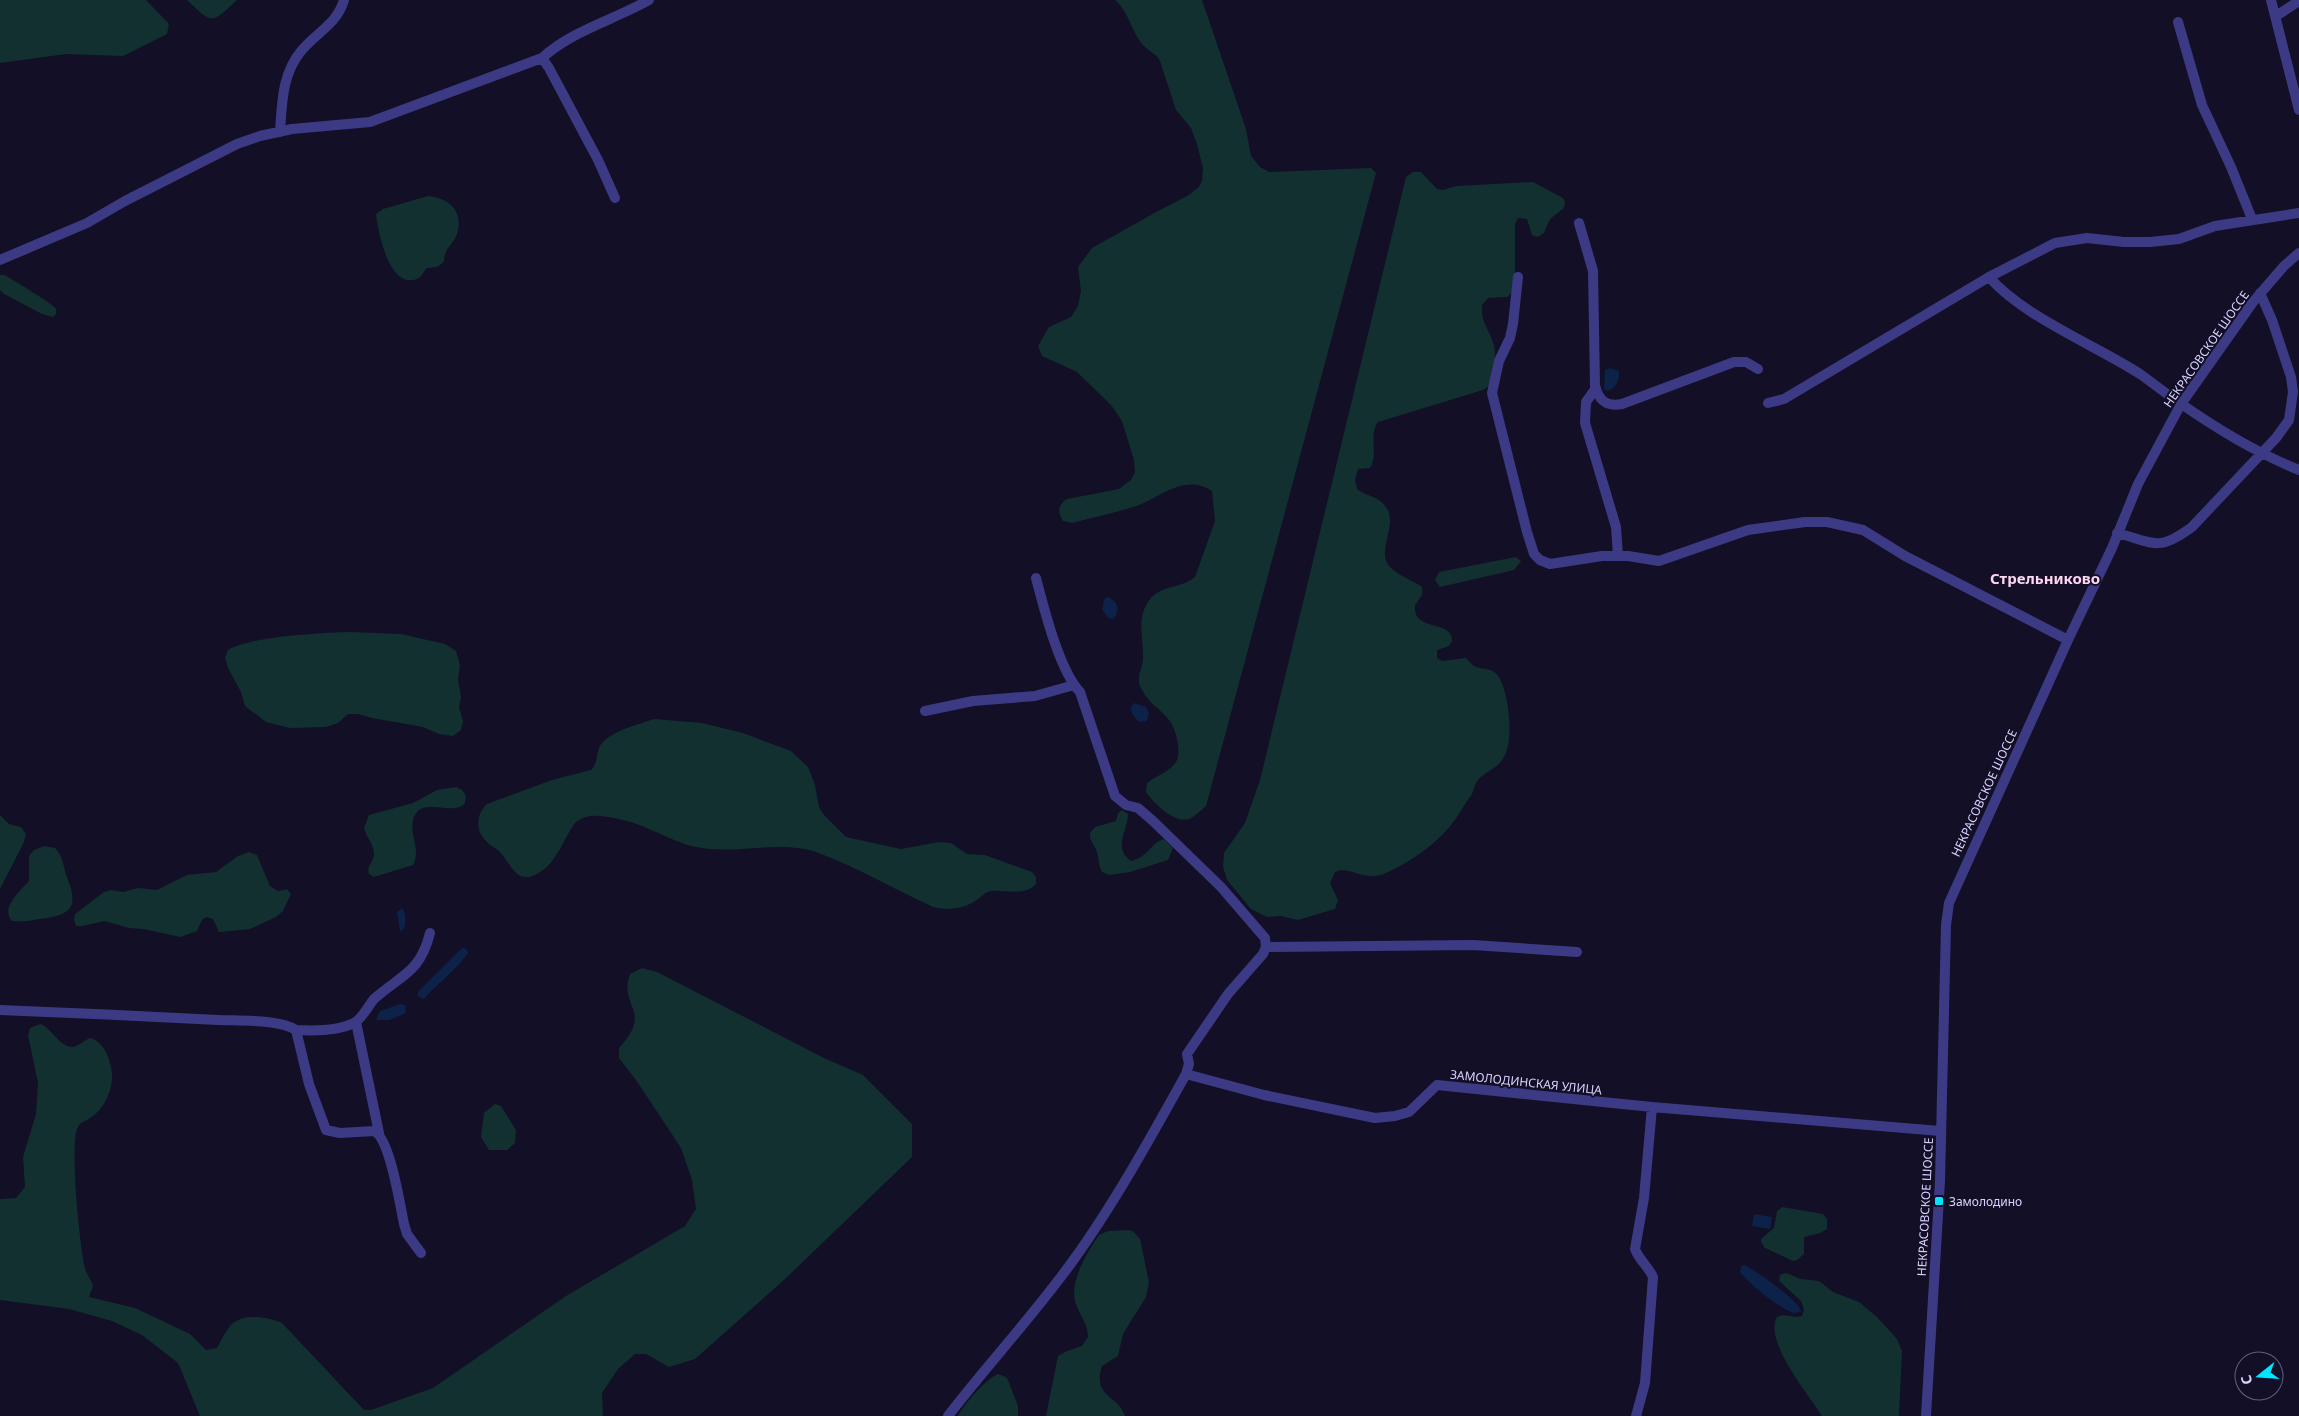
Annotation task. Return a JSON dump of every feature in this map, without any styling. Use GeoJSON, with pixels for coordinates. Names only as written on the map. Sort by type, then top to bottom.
{"type":"FeatureCollection","features":[{"type":"Feature","properties":{"kind":"street"},"geometry":{"type":"LineString","coordinates":[[280,132],[282,93],[294,62],[301,50],[334,21],[340,12],[344,0]]}},
{"type":"Feature","properties":{"kind":"street"},"geometry":{"type":"LineString","coordinates":[[0,260],[87,223],[125,200],[237,144],[280,132],[370,122],[542,58],[565,39],[624,14],[650,0]]}},
{"type":"Feature","properties":{"kind":"street"},"geometry":{"type":"LineString","coordinates":[[2271,0],[2299,110]]}},
{"type":"Feature","properties":{"kind":"street"},"geometry":{"type":"LineString","coordinates":[[2276,16],[2299,1]]}},
{"type":"Feature","properties":{"kind":"street"},"geometry":{"type":"LineString","coordinates":[[2178,22],[2202,106],[2231,167],[2252,220]]}},
{"type":"Feature","properties":{"kind":"street"},"geometry":{"type":"LineString","coordinates":[[542,58],[598,160],[615,198]]}},
{"type":"Feature","properties":{"kind":"street"},"geometry":{"type":"LineString","coordinates":[[1768,402],[1784,399],[1990,277],[2055,243],[2087,238],[2124,242],[2179,239],[2215,226],[2299,213]]}},
{"type":"Feature","properties":{"kind":"street"},"geometry":{"type":"LineString","coordinates":[[1579,223],[1594,280],[1596,388],[1600,399],[1604,403],[1616,405],[1734,362],[1746,362],[1758,369]]}},
{"type":"Feature","properties":{"kind":"street","name":"НЕКРАСОВСКОЕ ШОССЕ"},"geometry":{"type":"LineString","coordinates":[[1926,1416],[1939,1194],[1946,925],[1949,903],[2138,484],[2181,404],[2260,293],[2299,253]]}},
{"type":"Feature","properties":{"kind":"street"},"geometry":{"type":"LineString","coordinates":[[1518,277],[1510,338],[1499,361],[1492,394],[1534,554],[1540,560],[1550,564],[1584,558],[1618,556],[1659,561],[1748,530],[1806,522],[1827,522],[1863,530],[1905,556],[2068,640]]}},
{"type":"Feature","properties":{"kind":"street"},"geometry":{"type":"LineString","coordinates":[[1990,277],[1996,284],[2034,312],[2140,374],[2181,404],[2261,454],[2299,470]]}},
{"type":"Feature","properties":{"kind":"street"},"geometry":{"type":"LineString","coordinates":[[2117,533],[2160,544],[2175,539],[2192,527],[2284,429],[2292,406],[2293,392],[2286,358],[2260,293]]}},
{"type":"Feature","properties":{"kind":"street"},"geometry":{"type":"LineString","coordinates":[[1596,388],[1586,402],[1585,422],[1616,528],[1618,556]]}},
{"type":"Feature","properties":{"kind":"street"},"geometry":{"type":"LineString","coordinates":[[948,1416],[1072,1262],[1111,1205],[1186,1074],[1189,1064],[1187,1054],[1199,1034],[1237,982],[1263,954],[1266,947],[1264,938],[1240,909],[1187,853],[1138,808],[1126,805],[1116,796],[1080,692],[1074,685],[1049,624],[1036,578]]}},
{"type":"Feature","properties":{"kind":"street"},"geometry":{"type":"LineString","coordinates":[[925,711],[973,701],[1035,696],[1074,685]]}},
{"type":"Feature","properties":{"kind":"street"},"geometry":{"type":"LineString","coordinates":[[0,1010],[267,1023],[290,1026],[296,1030],[315,1031],[356,1022],[375,999],[414,969],[424,951],[430,933]]}},
{"type":"Feature","properties":{"kind":"street"},"geometry":{"type":"LineString","coordinates":[[1266,947],[1473,945],[1577,952]]}},
{"type":"Feature","properties":{"kind":"street"},"geometry":{"type":"LineString","coordinates":[[356,1022],[379,1133],[389,1156],[404,1224],[408,1234],[421,1252]]}},
{"type":"Feature","properties":{"kind":"street"},"geometry":{"type":"LineString","coordinates":[[296,1030],[309,1084],[326,1130],[346,1133],[368,1130],[379,1133]]}},
{"type":"Feature","properties":{"kind":"street","name":"ЗАМОЛОДИНСКАЯ УЛИЦА"},"geometry":{"type":"LineString","coordinates":[[1186,1074],[1264,1095],[1375,1118],[1395,1116],[1409,1112],[1436,1085],[1652,1107],[1940,1131]]}},
{"type":"Feature","properties":{"kind":"street"},"geometry":{"type":"LineString","coordinates":[[1636,1416],[1646,1383],[1653,1277],[1648,1266],[1634,1249],[1644,1198],[1652,1107]]}},
{"type":"Feature","properties":{"kind":"green space"},"geometry":{"type":"Polygon","coordinates":[[[0,0],[146,0],[169,24],[167,34],[123,56],[66,54],[0,63],[0,0]]]}},
{"type":"Feature","properties":{"kind":"green space"},"geometry":{"type":"Polygon","coordinates":[[[187,0],[237,0],[222,14],[212,18],[202,14],[187,0]]]}},
{"type":"Feature","properties":{"kind":"green space"},"geometry":{"type":"Polygon","coordinates":[[[1115,0],[1202,0],[1246,129],[1251,156],[1260,167],[1269,172],[1371,168],[1376,173],[1206,806],[1193,817],[1183,820],[1165,812],[1146,792],[1147,783],[1174,764],[1177,760],[1178,751],[1172,724],[1150,701],[1140,686],[1139,678],[1143,660],[1141,626],[1143,612],[1151,598],[1161,591],[1190,581],[1195,577],[1215,521],[1212,491],[1202,486],[1183,485],[1128,508],[1072,523],[1063,521],[1059,508],[1064,501],[1119,489],[1131,480],[1135,472],[1134,460],[1122,421],[1111,405],[1077,372],[1042,356],[1038,346],[1049,327],[1071,317],[1078,306],[1081,291],[1078,267],[1092,248],[1189,195],[1199,187],[1202,181],[1203,168],[1197,144],[1191,128],[1176,110],[1160,61],[1139,40],[1124,10],[1115,0]]]}},
{"type":"Feature","properties":{"kind":"green space"},"geometry":{"type":"Polygon","coordinates":[[[1413,172],[1421,172],[1437,189],[1443,190],[1456,186],[1533,182],[1563,198],[1565,202],[1564,208],[1550,219],[1544,233],[1538,237],[1532,235],[1527,219],[1518,218],[1515,224],[1515,290],[1507,297],[1488,298],[1482,305],[1482,317],[1495,351],[1490,385],[1483,390],[1378,422],[1374,433],[1373,462],[1370,468],[1358,469],[1355,480],[1357,489],[1376,498],[1386,507],[1390,522],[1385,554],[1386,561],[1397,572],[1421,586],[1422,594],[1415,605],[1416,614],[1426,623],[1440,627],[1451,634],[1452,641],[1449,646],[1437,650],[1437,658],[1442,661],[1466,658],[1474,666],[1494,672],[1500,679],[1508,707],[1509,740],[1504,757],[1478,780],[1456,819],[1437,840],[1421,853],[1395,869],[1378,876],[1341,870],[1335,872],[1330,883],[1338,900],[1335,909],[1298,920],[1281,916],[1267,917],[1251,909],[1227,880],[1223,867],[1224,853],[1245,823],[1260,780],[1406,177],[1413,172]]]}},
{"type":"Feature","properties":{"kind":"green space"},"geometry":{"type":"Polygon","coordinates":[[[428,196],[436,197],[453,207],[458,219],[457,234],[445,253],[444,262],[437,267],[427,268],[417,279],[407,280],[399,276],[392,268],[382,245],[376,214],[383,209],[428,196]]]}},
{"type":"Feature","properties":{"kind":"green space"},"geometry":{"type":"Polygon","coordinates":[[[0,275],[5,275],[54,306],[56,314],[53,317],[42,314],[4,294],[0,290],[0,275]]]}},
{"type":"Feature","properties":{"kind":"green space"},"geometry":{"type":"Polygon","coordinates":[[[1516,557],[1521,561],[1514,570],[1440,587],[1435,580],[1439,572],[1516,557]]]}},
{"type":"Feature","properties":{"kind":"green space"},"geometry":{"type":"Polygon","coordinates":[[[349,632],[401,634],[445,644],[456,651],[460,665],[458,679],[461,697],[459,707],[463,721],[461,730],[453,736],[439,734],[423,727],[358,714],[348,714],[338,723],[326,727],[290,728],[266,722],[245,706],[241,692],[228,668],[225,658],[228,650],[239,645],[269,638],[349,632]]]}},
{"type":"Feature","properties":{"kind":"green space"},"geometry":{"type":"Polygon","coordinates":[[[654,719],[702,723],[743,733],[791,751],[808,767],[815,785],[819,807],[824,815],[846,837],[901,849],[939,842],[951,843],[967,854],[985,855],[1032,872],[1036,877],[1036,884],[1031,888],[1021,891],[985,893],[962,907],[951,909],[939,908],[933,907],[861,871],[816,852],[788,847],[702,848],[682,843],[643,826],[623,820],[598,816],[586,817],[575,823],[548,866],[527,877],[516,873],[499,851],[481,835],[478,821],[481,812],[487,804],[552,780],[591,770],[596,762],[599,748],[608,737],[624,729],[654,719]]]}},
{"type":"Feature","properties":{"kind":"green space"},"geometry":{"type":"Polygon","coordinates":[[[456,787],[462,790],[466,796],[465,803],[462,806],[457,808],[426,807],[417,812],[412,825],[416,852],[413,865],[374,877],[369,874],[368,869],[374,852],[364,828],[369,815],[413,803],[437,790],[456,787]]]}},
{"type":"Feature","properties":{"kind":"green space"},"geometry":{"type":"Polygon","coordinates":[[[1122,810],[1128,814],[1122,839],[1125,856],[1131,861],[1137,859],[1156,843],[1164,839],[1173,848],[1168,860],[1130,872],[1109,875],[1102,872],[1090,833],[1095,827],[1116,821],[1118,813],[1122,810]]]}},
{"type":"Feature","properties":{"kind":"green space"},"geometry":{"type":"Polygon","coordinates":[[[0,815],[9,824],[21,827],[26,834],[24,842],[0,889],[0,815]]]}},
{"type":"Feature","properties":{"kind":"green space"},"geometry":{"type":"Polygon","coordinates":[[[44,846],[55,848],[61,858],[71,888],[72,903],[70,908],[59,915],[26,921],[12,921],[8,911],[13,900],[29,881],[29,856],[34,850],[44,846]]]}},
{"type":"Feature","properties":{"kind":"green space"},"geometry":{"type":"Polygon","coordinates":[[[249,852],[257,855],[270,886],[278,891],[287,889],[291,894],[283,911],[276,917],[250,929],[219,932],[213,919],[206,917],[202,920],[197,931],[180,937],[144,929],[129,928],[105,921],[76,926],[75,914],[104,892],[111,890],[123,892],[138,888],[157,890],[187,875],[216,872],[238,856],[249,852]]]}},
{"type":"Feature","properties":{"kind":"green space"},"geometry":{"type":"Polygon","coordinates":[[[642,968],[657,972],[824,1058],[863,1075],[912,1124],[912,1157],[785,1279],[695,1359],[669,1367],[646,1354],[635,1354],[618,1369],[602,1393],[603,1416],[200,1416],[178,1363],[142,1335],[112,1321],[69,1309],[0,1300],[0,1199],[16,1198],[25,1187],[23,1157],[36,1114],[38,1083],[28,1035],[30,1028],[40,1024],[66,1046],[78,1045],[90,1038],[95,1040],[107,1054],[111,1067],[111,1085],[106,1101],[95,1115],[79,1125],[76,1137],[76,1196],[81,1240],[85,1268],[93,1286],[89,1297],[135,1308],[190,1334],[206,1350],[217,1348],[230,1326],[243,1318],[257,1317],[282,1323],[364,1410],[371,1410],[433,1388],[566,1296],[685,1226],[696,1209],[692,1180],[681,1148],[636,1080],[619,1058],[619,1048],[634,1025],[635,1017],[628,994],[630,974],[642,968]]]}},
{"type":"Feature","properties":{"kind":"green space"},"geometry":{"type":"Polygon","coordinates":[[[495,1104],[501,1106],[516,1130],[515,1143],[507,1150],[489,1150],[481,1137],[484,1113],[495,1104]]]}},
{"type":"Feature","properties":{"kind":"green space"},"geometry":{"type":"Polygon","coordinates":[[[1782,1207],[1823,1214],[1827,1219],[1827,1229],[1804,1237],[1804,1254],[1793,1261],[1765,1248],[1761,1242],[1761,1239],[1774,1228],[1777,1211],[1782,1207]]]}},
{"type":"Feature","properties":{"kind":"green space"},"geometry":{"type":"Polygon","coordinates":[[[1108,1231],[1133,1231],[1140,1239],[1149,1282],[1146,1297],[1123,1334],[1118,1356],[1102,1366],[1100,1376],[1100,1384],[1103,1390],[1117,1403],[1125,1416],[1046,1416],[1058,1356],[1082,1346],[1088,1337],[1087,1328],[1074,1296],[1080,1268],[1099,1235],[1108,1231]]]}},
{"type":"Feature","properties":{"kind":"green space"},"geometry":{"type":"Polygon","coordinates":[[[1786,1273],[1801,1279],[1819,1281],[1833,1292],[1859,1302],[1877,1317],[1897,1339],[1902,1351],[1899,1416],[1822,1416],[1790,1368],[1776,1340],[1774,1327],[1777,1317],[1783,1315],[1802,1316],[1804,1310],[1801,1301],[1779,1281],[1780,1275],[1786,1273]]]}},
{"type":"Feature","properties":{"kind":"green space"},"geometry":{"type":"Polygon","coordinates":[[[998,1374],[1006,1377],[1008,1380],[1018,1406],[1018,1416],[958,1416],[976,1392],[998,1374]]]}},
{"type":"Feature","properties":{"kind":"water"},"geometry":{"type":"Polygon","coordinates":[[[1610,368],[1619,371],[1619,374],[1615,385],[1608,391],[1604,389],[1605,370],[1610,368]]]}},
{"type":"Feature","properties":{"kind":"water"},"geometry":{"type":"Polygon","coordinates":[[[1107,597],[1116,603],[1118,609],[1113,619],[1108,618],[1102,609],[1104,600],[1107,597]]]}},
{"type":"Feature","properties":{"kind":"water"},"geometry":{"type":"Polygon","coordinates":[[[1134,703],[1146,707],[1149,713],[1147,721],[1139,722],[1132,714],[1131,708],[1134,703]]]}},
{"type":"Feature","properties":{"kind":"water"},"geometry":{"type":"Polygon","coordinates":[[[402,908],[405,915],[405,924],[404,929],[400,931],[397,912],[402,908]]]}},
{"type":"Feature","properties":{"kind":"water"},"geometry":{"type":"Polygon","coordinates":[[[462,948],[465,948],[468,952],[461,962],[425,998],[423,999],[418,996],[418,992],[462,948]]]}},
{"type":"Feature","properties":{"kind":"water"},"geometry":{"type":"Polygon","coordinates":[[[400,1004],[405,1005],[406,1013],[389,1020],[376,1020],[380,1011],[400,1004]]]}},
{"type":"Feature","properties":{"kind":"water"},"geometry":{"type":"Polygon","coordinates":[[[1754,1214],[1772,1217],[1770,1229],[1752,1226],[1754,1214]]]}},
{"type":"Feature","properties":{"kind":"water"},"geometry":{"type":"Polygon","coordinates":[[[1744,1265],[1776,1286],[1801,1311],[1795,1313],[1789,1311],[1774,1302],[1744,1277],[1740,1272],[1741,1266],[1744,1265]]]}},
{"type":"Feature","properties":{"kind":"place","name":"Замолодино"},"geometry":{"type":"Point","coordinates":[1939,1201]}},
{"type":"Feature","properties":{"kind":"district","name":"Стрельниково"},"geometry":{"type":"Point","coordinates":[2045,578]}}]}
